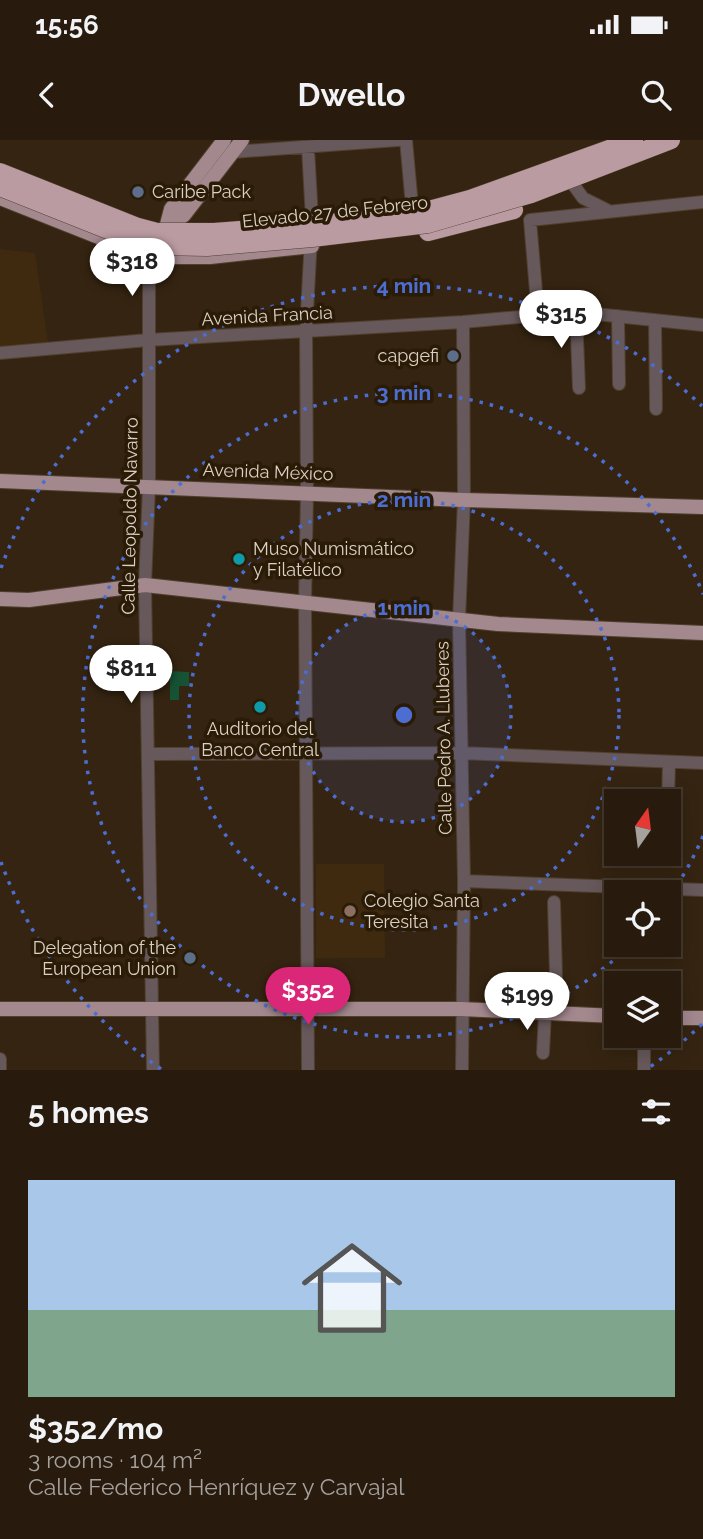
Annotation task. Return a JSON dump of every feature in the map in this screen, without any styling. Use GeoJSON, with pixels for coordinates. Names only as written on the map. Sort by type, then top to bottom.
{"type":"FeatureCollection","features":[{"type":"Feature","properties":{"kind":"highway","name":"Elevado 27 de Febrero"},"geometry":{"type":"LineString","coordinates":[[0,172],[138,227],[168,233],[214,232],[353,220],[429,210],[483,194],[634,140]]}},
{"type":"Feature","properties":{"kind":"highway","name":"Elevado 27 de Febrero"},"geometry":{"type":"LineString","coordinates":[[0,187],[133,240],[159,246],[207,247],[428,224],[531,194],[671,140]]}},
{"type":"Feature","properties":{"kind":"highway"},"geometry":{"type":"LineString","coordinates":[[428,232],[514,210],[586,183],[678,140]]}},
{"type":"Feature","properties":{"kind":"main road"},"geometry":{"type":"LineString","coordinates":[[0,163],[140,223],[166,228],[312,219],[412,206],[529,172],[609,140]]}},
{"type":"Feature","properties":{"kind":"main road"},"geometry":{"type":"LineString","coordinates":[[0,198],[149,257],[210,257],[428,232],[505,206],[678,140]]}},
{"type":"Feature","properties":{"kind":"main road"},"geometry":{"type":"LineString","coordinates":[[149,257],[166,228],[172,209],[233,144]]}},
{"type":"Feature","properties":{"kind":"main road"},"geometry":{"type":"LineString","coordinates":[[79,229],[132,245],[138,246],[144,240],[144,232],[138,226],[98,209],[90,202]]}},
{"type":"Feature","properties":{"kind":"main road","name":"Avenida México"},"geometry":{"type":"LineString","coordinates":[[0,481],[703,507]]}},
{"type":"Feature","properties":{"kind":"main road"},"geometry":{"type":"LineString","coordinates":[[0,599],[29,600],[145,585],[498,624],[703,633]]}},
{"type":"Feature","properties":{"kind":"main road"},"geometry":{"type":"LineString","coordinates":[[0,1009],[461,1009],[604,1015]]}},
{"type":"Feature","properties":{"kind":"main road"},"geometry":{"type":"LineString","coordinates":[[681,1018],[703,1018]]}},
{"type":"Feature","properties":{"kind":"street"},"geometry":{"type":"LineString","coordinates":[[233,144],[308,148],[398,140]]}},
{"type":"Feature","properties":{"kind":"street"},"geometry":{"type":"LineString","coordinates":[[405,140],[412,206]]}},
{"type":"Feature","properties":{"kind":"street"},"geometry":{"type":"LineString","coordinates":[[308,148],[312,219],[306,330],[308,1070]]}},
{"type":"Feature","properties":{"kind":"street"},"geometry":{"type":"LineString","coordinates":[[570,180],[583,198],[613,211]]}},
{"type":"Feature","properties":{"kind":"street"},"geometry":{"type":"LineString","coordinates":[[538,315],[530,220],[703,202]]}},
{"type":"Feature","properties":{"kind":"street","name":"Calle Leopoldo Navarro"},"geometry":{"type":"LineString","coordinates":[[149,257],[149,486],[145,585],[153,1070]]}},
{"type":"Feature","properties":{"kind":"street"},"geometry":{"type":"LineString","coordinates":[[576,312],[579,388]]}},
{"type":"Feature","properties":{"kind":"street","name":"Avenida Francia"},"geometry":{"type":"LineString","coordinates":[[0,353],[148,340],[463,322],[576,312],[703,325]]}},
{"type":"Feature","properties":{"kind":"street"},"geometry":{"type":"LineString","coordinates":[[618,316],[619,384]]}},
{"type":"Feature","properties":{"kind":"street"},"geometry":{"type":"LineString","coordinates":[[655,320],[656,410]]}},
{"type":"Feature","properties":{"kind":"street","name":"Calle Pedro A. Lluberes"},"geometry":{"type":"LineString","coordinates":[[463,322],[464,500],[459,620],[464,881],[461,1009],[463,1070]]}},
{"type":"Feature","properties":{"kind":"street"},"geometry":{"type":"LineString","coordinates":[[148,754],[461,753],[703,763]]}},
{"type":"Feature","properties":{"kind":"street"},"geometry":{"type":"LineString","coordinates":[[668,789],[669,762]]}},
{"type":"Feature","properties":{"kind":"street"},"geometry":{"type":"LineString","coordinates":[[464,881],[703,890]]}},
{"type":"Feature","properties":{"kind":"street"},"geometry":{"type":"LineString","coordinates":[[542,1054],[551,1013],[554,902]]}},
{"type":"Feature","properties":{"kind":"street"},"geometry":{"type":"LineString","coordinates":[[644,1048],[644,1070]]}},
{"type":"Feature","properties":{"kind":"street"},"geometry":{"type":"LineString","coordinates":[[0,1059],[0,1070]]}},
{"type":"Feature","properties":{"kind":"shaded area"},"geometry":{"type":"Polygon","coordinates":[[[0,249],[35,253],[48,342],[0,347],[0,249]]]}},
{"type":"Feature","properties":{"kind":"shaded area","name":"Colegio Santa Teresita"},"geometry":{"type":"Polygon","coordinates":[[[316,864],[384,864],[385,958],[316,958],[316,864]]]}},
{"type":"Feature","properties":{"kind":"green space"},"geometry":{"type":"Polygon","coordinates":[[[170,671],[189,672],[189,686],[179,686],[179,700],[170,700],[170,671]]]}},
{"type":"Feature","properties":{"kind":"place","name":"Caribe Pack"},"geometry":{"type":"Point","coordinates":[138,192]}},
{"type":"Feature","properties":{"kind":"place","name":"capgefi"},"geometry":{"type":"Point","coordinates":[453,356]}},
{"type":"Feature","properties":{"kind":"place","name":"Muso Numismático y Filatélico"},"geometry":{"type":"Point","coordinates":[239,559]}},
{"type":"Feature","properties":{"kind":"place","name":"Auditorio del Banco Central"},"geometry":{"type":"Point","coordinates":[260,707]}},
{"type":"Feature","properties":{"kind":"place","name":"Colegio Santa Teresita"},"geometry":{"type":"Point","coordinates":[350,911]}},
{"type":"Feature","properties":{"kind":"place","name":"Delegation of the European Union"},"geometry":{"type":"Point","coordinates":[190,958]}}]}
